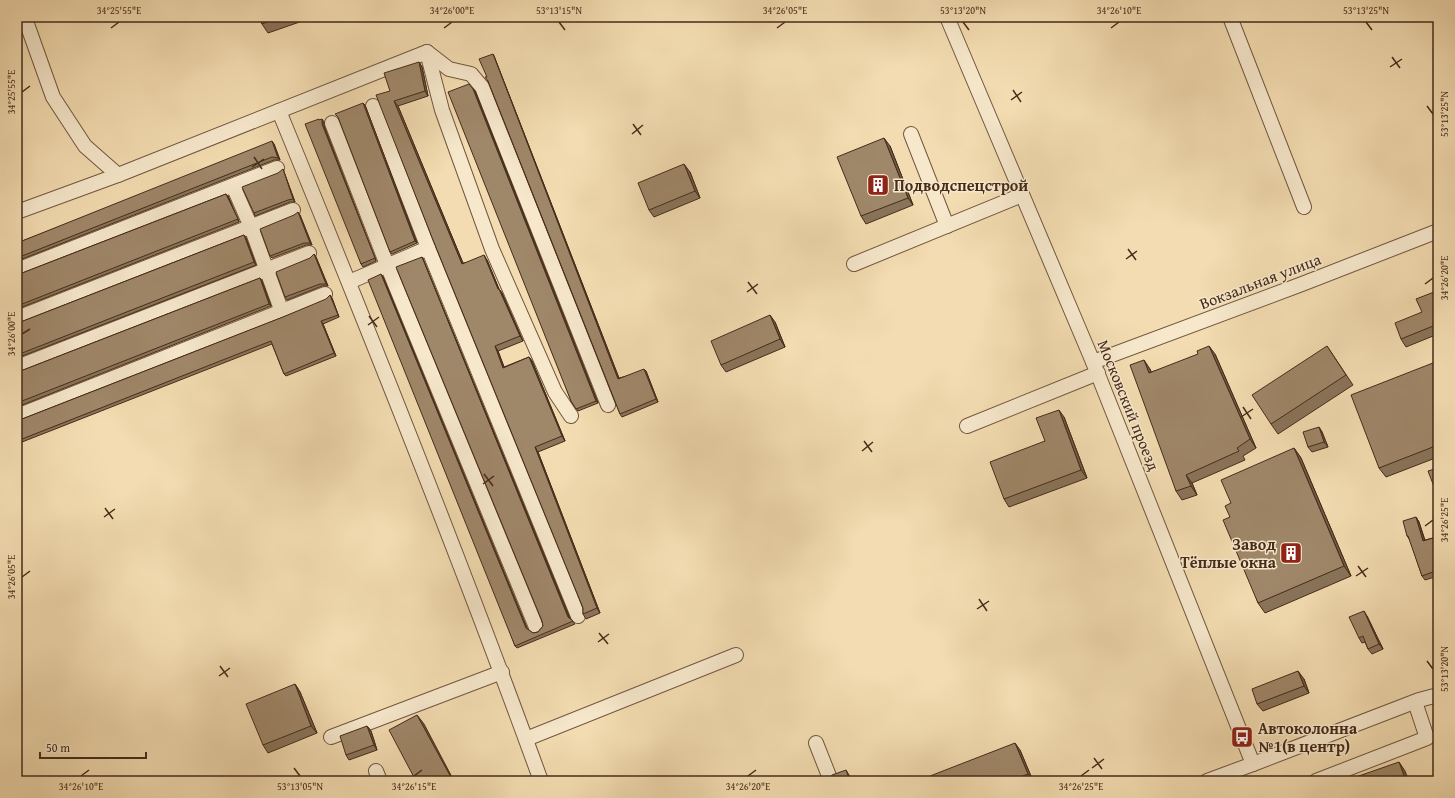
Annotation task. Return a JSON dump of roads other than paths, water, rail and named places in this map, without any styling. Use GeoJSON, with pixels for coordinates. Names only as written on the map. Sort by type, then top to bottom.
{"type":"FeatureCollection","features":[{"type":"Feature","properties":{"kind":"street"},"geometry":{"type":"LineString","coordinates":[[26,17],[27,24],[53,97],[85,146],[118,175]]}},
{"type":"Feature","properties":{"kind":"street","name":"Московский проезд"},"geometry":{"type":"LineString","coordinates":[[947,17],[1096,367],[1253,764]]}},
{"type":"Feature","properties":{"kind":"street"},"geometry":{"type":"LineString","coordinates":[[1230,17],[1304,207]]}},
{"type":"Feature","properties":{"kind":"street"},"geometry":{"type":"LineString","coordinates":[[17,212],[118,175],[427,52]]}},
{"type":"Feature","properties":{"kind":"street"},"geometry":{"type":"LineString","coordinates":[[427,52],[449,69],[471,74],[482,87],[608,405]]}},
{"type":"Feature","properties":{"kind":"street"},"geometry":{"type":"LineString","coordinates":[[427,52],[442,110],[492,249],[555,392],[571,416]]}},
{"type":"Feature","properties":{"kind":"street"},"geometry":{"type":"LineString","coordinates":[[373,106],[428,248],[578,616]]}},
{"type":"Feature","properties":{"kind":"street"},"geometry":{"type":"LineString","coordinates":[[279,110],[349,282],[502,672],[541,781]]}},
{"type":"Feature","properties":{"kind":"street"},"geometry":{"type":"LineString","coordinates":[[332,123],[387,265],[536,627]]}},
{"type":"Feature","properties":{"kind":"street"},"geometry":{"type":"LineString","coordinates":[[911,134],[947,226]]}},
{"type":"Feature","properties":{"kind":"street"},"geometry":{"type":"LineString","coordinates":[[17,270],[278,168]]}},
{"type":"Feature","properties":{"kind":"street"},"geometry":{"type":"LineString","coordinates":[[233,186],[251,226],[282,312]]}},
{"type":"Feature","properties":{"kind":"street"},"geometry":{"type":"LineString","coordinates":[[854,264],[1022,194]]}},
{"type":"Feature","properties":{"kind":"street"},"geometry":{"type":"LineString","coordinates":[[17,318],[293,210]]}},
{"type":"Feature","properties":{"kind":"street","name":"Вокзальная улица"},"geometry":{"type":"LineString","coordinates":[[967,426],[1096,367],[1438,231]]}},
{"type":"Feature","properties":{"kind":"street"},"geometry":{"type":"LineString","coordinates":[[349,282],[428,248]]}},
{"type":"Feature","properties":{"kind":"street"},"geometry":{"type":"LineString","coordinates":[[17,367],[309,253]]}},
{"type":"Feature","properties":{"kind":"street"},"geometry":{"type":"LineString","coordinates":[[17,416],[325,294]]}},
{"type":"Feature","properties":{"kind":"street"},"geometry":{"type":"LineString","coordinates":[[526,739],[736,655]]}},
{"type":"Feature","properties":{"kind":"street"},"geometry":{"type":"LineString","coordinates":[[331,737],[502,672]]}},
{"type":"Feature","properties":{"kind":"street"},"geometry":{"type":"LineString","coordinates":[[1207,781],[1237,776],[1253,764],[1415,702],[1438,695]]}},
{"type":"Feature","properties":{"kind":"street"},"geometry":{"type":"LineString","coordinates":[[1316,781],[1427,738],[1415,702]]}},
{"type":"Feature","properties":{"kind":"street"},"geometry":{"type":"LineString","coordinates":[[816,743],[831,781]]}},
{"type":"Feature","properties":{"kind":"place","name":"Подводспецстрой"},"geometry":{"type":"Point","coordinates":[878,185]}},
{"type":"Feature","properties":{"kind":"place","name":"Завод Тёплые окна"},"geometry":{"type":"Point","coordinates":[1291,553]}},
{"type":"Feature","properties":{"kind":"place","name":"Автоколонна №1(в центр)"},"geometry":{"type":"Point","coordinates":[1242,737]}}]}
